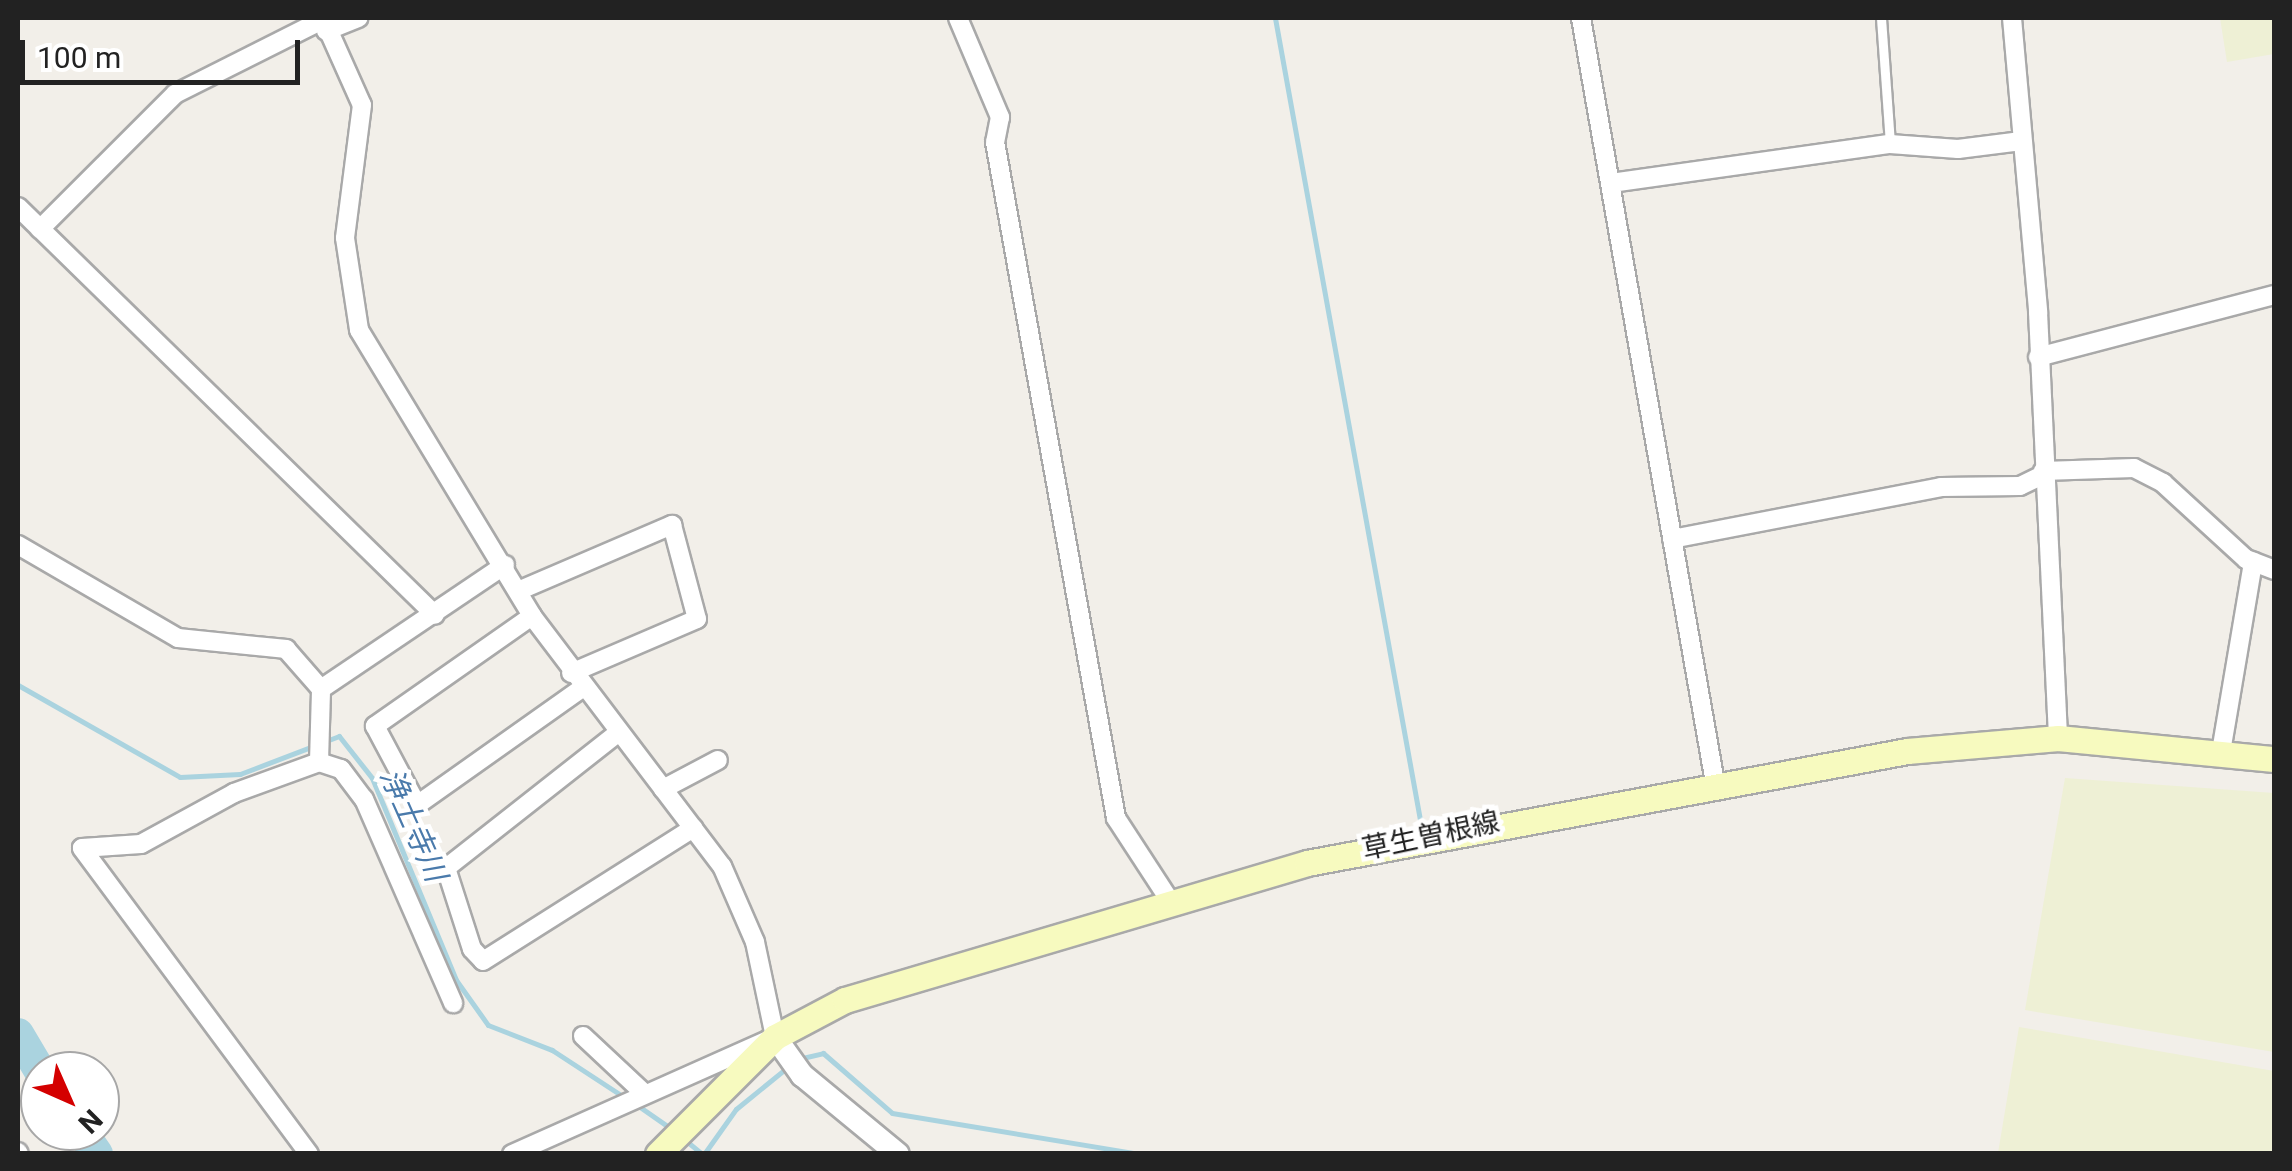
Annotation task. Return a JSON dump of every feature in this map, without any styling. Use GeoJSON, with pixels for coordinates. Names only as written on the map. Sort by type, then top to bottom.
{"type":"FeatureCollection","features":[{"type":"Feature","properties":{"kind":"main road","name":"草生曽根線"},"geometry":{"type":"LineString","coordinates":[[662,1149],[776,1037],[876,987],[1406,840],[1907,752],[2058,738],[2274,760]]}},
{"type":"Feature","properties":{"kind":"street"},"geometry":{"type":"LineString","coordinates":[[40,230],[175,94],[316,23],[358,18]]}},
{"type":"Feature","properties":{"kind":"street"},"geometry":{"type":"LineString","coordinates":[[958,18],[1000,118],[995,142],[1116,818],[1172,904]]}},
{"type":"Feature","properties":{"kind":"street"},"geometry":{"type":"LineString","coordinates":[[1581,18],[1716,788]]}},
{"type":"Feature","properties":{"kind":"street"},"geometry":{"type":"LineString","coordinates":[[2012,18],[2038,357],[2058,738]]}},
{"type":"Feature","properties":{"kind":"street"},"geometry":{"type":"LineString","coordinates":[[316,23],[362,104],[345,238],[350,308],[370,353],[505,564],[532,616],[693,828],[738,897],[776,1037],[802,1075],[898,1154]]}},
{"type":"Feature","properties":{"kind":"street"},"geometry":{"type":"LineString","coordinates":[[1610,183],[1890,144],[1958,149],[2020,141]]}},
{"type":"Feature","properties":{"kind":"street"},"geometry":{"type":"LineString","coordinates":[[18,207],[436,615]]}},
{"type":"Feature","properties":{"kind":"street"},"geometry":{"type":"LineString","coordinates":[[2038,357],[2274,295]]}},
{"type":"Feature","properties":{"kind":"street"},"geometry":{"type":"LineString","coordinates":[[1672,538],[1941,488],[2020,486],[2043,473],[2134,468],[2163,483],[2253,562],[2274,570]]}},
{"type":"Feature","properties":{"kind":"street"},"geometry":{"type":"LineString","coordinates":[[518,591],[672,525],[696,619],[577,680],[417,805],[376,726],[532,616]]}},
{"type":"Feature","properties":{"kind":"street"},"geometry":{"type":"LineString","coordinates":[[18,545],[178,638],[286,649],[321,689],[319,761]]}},
{"type":"Feature","properties":{"kind":"street"},"geometry":{"type":"LineString","coordinates":[[2221,752],[2253,562]]}},
{"type":"Feature","properties":{"kind":"street"},"geometry":{"type":"LineString","coordinates":[[321,689],[436,615],[505,564]]}},
{"type":"Feature","properties":{"kind":"street"},"geometry":{"type":"LineString","coordinates":[[619,732],[446,868],[472,949],[483,961],[693,828]]}},
{"type":"Feature","properties":{"kind":"street"},"geometry":{"type":"LineString","coordinates":[[2248,755],[2274,747]]}},
{"type":"Feature","properties":{"kind":"street"},"geometry":{"type":"LineString","coordinates":[[663,789],[718,760]]}},
{"type":"Feature","properties":{"kind":"street"},"geometry":{"type":"LineString","coordinates":[[309,1154],[82,848],[141,844],[234,794],[319,761],[342,768],[364,800],[453,1004]]}},
{"type":"Feature","properties":{"kind":"street"},"geometry":{"type":"LineString","coordinates":[[583,1036],[643,1094]]}},
{"type":"Feature","properties":{"kind":"street"},"geometry":{"type":"LineString","coordinates":[[521,1152],[776,1037]]}},
{"type":"Feature","properties":{"kind":"lane"},"geometry":{"type":"LineString","coordinates":[[1881,18],[1890,144]]}},
{"type":"Feature","properties":{"kind":"green space"},"geometry":{"type":"Polygon","coordinates":[[[2220,18],[2274,18],[2274,54],[2227,62],[2220,18]]]}},
{"type":"Feature","properties":{"kind":"green space"},"geometry":{"type":"Polygon","coordinates":[[[2065,778],[2274,793],[2274,1052],[2025,1010],[2065,778]]]}},
{"type":"Feature","properties":{"kind":"green space"},"geometry":{"type":"Polygon","coordinates":[[[2019,1027],[2274,1071],[2274,1153],[1998,1153],[2019,1027]]]}},
{"type":"Feature","properties":{"kind":"waterway"},"geometry":{"type":"LineString","coordinates":[[1275,18],[1422,831]]}},
{"type":"Feature","properties":{"kind":"waterway","name":"浄土寺川"},"geometry":{"type":"LineString","coordinates":[[18,685],[180,777],[240,774],[316,745]]}},
{"type":"Feature","properties":{"kind":"waterway","name":"浄土寺川"},"geometry":{"type":"LineString","coordinates":[[326,741],[339,736],[372,778],[456,980],[488,1025],[552,1050],[627,1099]]}},
{"type":"Feature","properties":{"kind":"waterway"},"geometry":{"type":"LineString","coordinates":[[18,1034],[28,1051]]}},
{"type":"Feature","properties":{"kind":"waterway"},"geometry":{"type":"LineString","coordinates":[[798,1059],[823,1053],[892,1113],[1141,1154]]}},
{"type":"Feature","properties":{"kind":"waterway"},"geometry":{"type":"LineString","coordinates":[[704,1154],[736,1109],[789,1066]]}},
{"type":"Feature","properties":{"kind":"waterway","name":"浄土寺川"},"geometry":{"type":"LineString","coordinates":[[637,1105],[673,1130]]}},
{"type":"Feature","properties":{"kind":"waterway","name":"浄土寺川"},"geometry":{"type":"LineString","coordinates":[[685,1140],[702,1154]]}}]}
